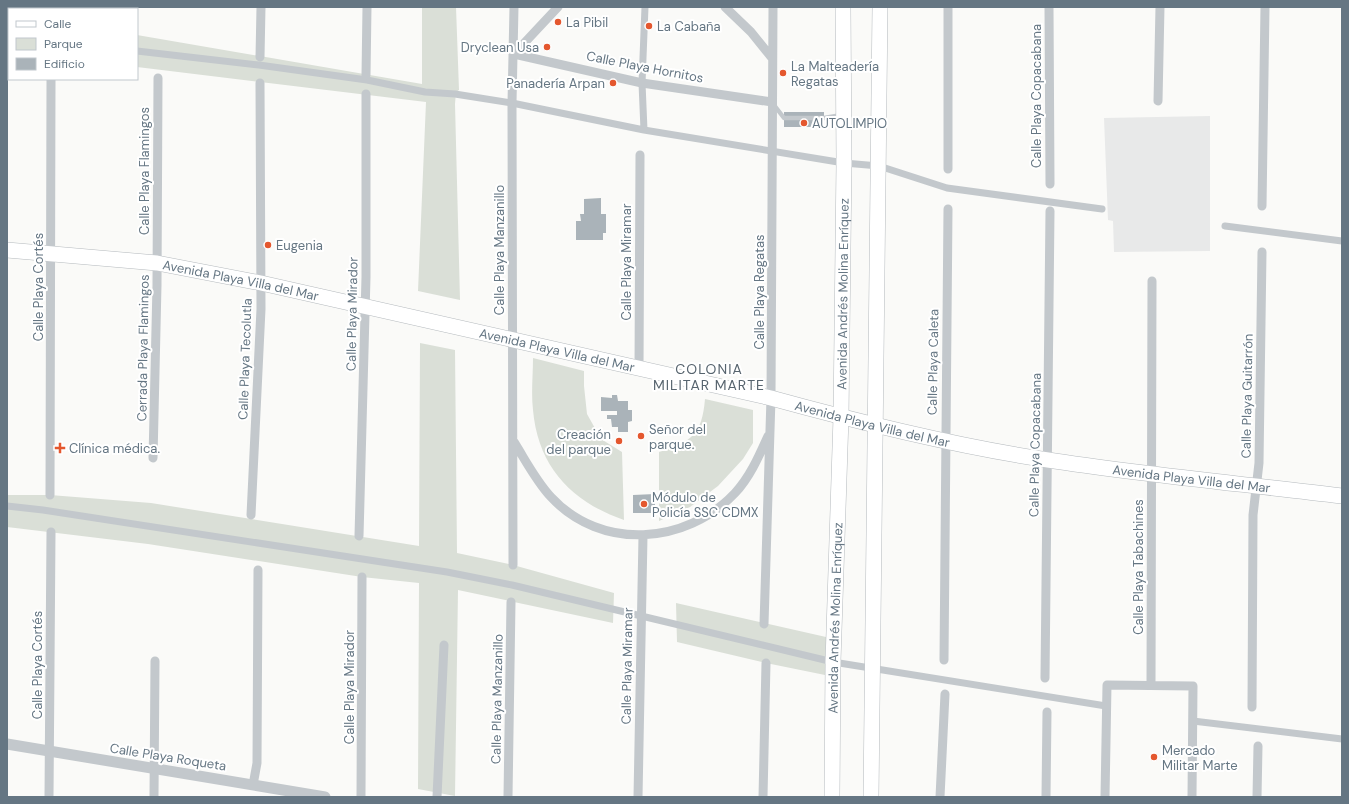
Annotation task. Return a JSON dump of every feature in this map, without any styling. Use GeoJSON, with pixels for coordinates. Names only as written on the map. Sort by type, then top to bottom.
{"type":"FeatureCollection","features":[{"type":"Feature","properties":{"kind":"main road","name":"Avenida Andrés Molina Enríquez"},"geometry":{"type":"LineString","coordinates":[[832,797],[833,662],[841,418],[844,163],[843,7]]}},
{"type":"Feature","properties":{"kind":"main road"},"geometry":{"type":"LineString","coordinates":[[871,797],[880,7]]}},
{"type":"Feature","properties":{"kind":"main road","name":"Avenida Playa Villa del Mar"},"geometry":{"type":"LineString","coordinates":[[7,250],[157,263],[261,283],[366,305],[639,370],[771,398],[841,418],[946,442],[1048,460],[1152,474],[1342,496]]}},
{"type":"Feature","properties":{"kind":"street"},"geometry":{"type":"LineString","coordinates":[[260,57],[261,7]]}},
{"type":"Feature","properties":{"kind":"street"},"geometry":{"type":"LineString","coordinates":[[366,74],[367,7]]}},
{"type":"Feature","properties":{"kind":"street","name":"Calle Playa Manzanillo"},"geometry":{"type":"LineString","coordinates":[[513,565],[512,103],[514,7]]}},
{"type":"Feature","properties":{"kind":"street"},"geometry":{"type":"LineString","coordinates":[[514,54],[558,7]]}},
{"type":"Feature","properties":{"kind":"street"},"geometry":{"type":"LineString","coordinates":[[644,130],[642,83],[645,7]]}},
{"type":"Feature","properties":{"kind":"street"},"geometry":{"type":"LineString","coordinates":[[725,7],[751,32],[772,58]]}},
{"type":"Feature","properties":{"kind":"street","name":"Calle Playa Regatas"},"geometry":{"type":"LineString","coordinates":[[764,624],[771,398],[773,7]]}},
{"type":"Feature","properties":{"kind":"street"},"geometry":{"type":"LineString","coordinates":[[948,7],[948,169]]}},
{"type":"Feature","properties":{"kind":"street","name":"Calle Playa Copacabana"},"geometry":{"type":"LineString","coordinates":[[1049,7],[1050,184]]}},
{"type":"Feature","properties":{"kind":"street"},"geometry":{"type":"LineString","coordinates":[[1158,100],[1160,7]]}},
{"type":"Feature","properties":{"kind":"street"},"geometry":{"type":"LineString","coordinates":[[1262,206],[1265,7]]}},
{"type":"Feature","properties":{"kind":"street"},"geometry":{"type":"LineString","coordinates":[[138,51],[259,65],[367,80],[425,92],[455,94],[512,103],[644,130],[844,163],[879,166],[947,188],[1102,209]]}},
{"type":"Feature","properties":{"kind":"street","name":"Calle Playa Hornitos"},"geometry":{"type":"LineString","coordinates":[[514,54],[642,83],[772,102]]}},
{"type":"Feature","properties":{"kind":"street","name":"Calle Playa Flamingos"},"geometry":{"type":"LineString","coordinates":[[157,263],[158,78]]}},
{"type":"Feature","properties":{"kind":"street","name":"Calle Playa Cortés"},"geometry":{"type":"LineString","coordinates":[[50,495],[51,80]]}},
{"type":"Feature","properties":{"kind":"street","name":"Calle Playa Tecolutla"},"geometry":{"type":"LineString","coordinates":[[251,516],[261,283],[260,83]]}},
{"type":"Feature","properties":{"kind":"street","name":"Calle Playa Mirador"},"geometry":{"type":"LineString","coordinates":[[359,536],[366,305],[366,94]]}},
{"type":"Feature","properties":{"kind":"street","name":"Calle Playa Miramar"},"geometry":{"type":"LineString","coordinates":[[639,370],[640,155]]}},
{"type":"Feature","properties":{"kind":"street","name":"Calle Playa Caleta"},"geometry":{"type":"LineString","coordinates":[[944,660],[948,209]]}},
{"type":"Feature","properties":{"kind":"street","name":"Calle Playa Copacabana"},"geometry":{"type":"LineString","coordinates":[[1045,678],[1050,211]]}},
{"type":"Feature","properties":{"kind":"street"},"geometry":{"type":"LineString","coordinates":[[1225,226],[1342,241]]}},
{"type":"Feature","properties":{"kind":"street","name":"Calle Playa Guitarrón"},"geometry":{"type":"LineString","coordinates":[[1252,707],[1253,515],[1259,455],[1262,252]]}},
{"type":"Feature","properties":{"kind":"street","name":"Cerrada Playa Flamingos"},"geometry":{"type":"LineString","coordinates":[[153,458],[157,263]]}},
{"type":"Feature","properties":{"kind":"street","name":"Calle Playa Tabachines"},"geometry":{"type":"LineString","coordinates":[[1151,685],[1152,281]]}},
{"type":"Feature","properties":{"kind":"street"},"geometry":{"type":"LineString","coordinates":[[513,441],[536,477],[552,498],[570,514],[592,527],[615,534],[642,536],[667,533],[693,523],[735,494],[750,474],[770,433]]}},
{"type":"Feature","properties":{"kind":"street"},"geometry":{"type":"LineString","coordinates":[[7,506],[43,510],[447,572],[512,585],[833,662],[1106,706]]}},
{"type":"Feature","properties":{"kind":"street","name":"Calle Playa Cortés"},"geometry":{"type":"LineString","coordinates":[[49,797],[51,532]]}},
{"type":"Feature","properties":{"kind":"street","name":"Calle Playa Miramar"},"geometry":{"type":"LineString","coordinates":[[638,797],[642,536]]}},
{"type":"Feature","properties":{"kind":"street"},"geometry":{"type":"LineString","coordinates":[[253,785],[257,763],[258,570]]}},
{"type":"Feature","properties":{"kind":"street","name":"Calle Playa Mirador"},"geometry":{"type":"LineString","coordinates":[[361,797],[362,577]]}},
{"type":"Feature","properties":{"kind":"street","name":"Calle Playa Manzanillo"},"geometry":{"type":"LineString","coordinates":[[508,797],[511,602]]}},
{"type":"Feature","properties":{"kind":"street"},"geometry":{"type":"LineString","coordinates":[[437,797],[444,645]]}},
{"type":"Feature","properties":{"kind":"street"},"geometry":{"type":"LineString","coordinates":[[154,797],[155,661]]}},
{"type":"Feature","properties":{"kind":"street"},"geometry":{"type":"LineString","coordinates":[[763,797],[766,663]]}},
{"type":"Feature","properties":{"kind":"street"},"geometry":{"type":"LineString","coordinates":[[1105,797],[1107,685],[1193,686],[1192,797]]}},
{"type":"Feature","properties":{"kind":"street"},"geometry":{"type":"LineString","coordinates":[[940,797],[945,694]]}},
{"type":"Feature","properties":{"kind":"street"},"geometry":{"type":"LineString","coordinates":[[1046,797],[1047,712]]}},
{"type":"Feature","properties":{"kind":"street"},"geometry":{"type":"LineString","coordinates":[[1193,721],[1342,739]]}},
{"type":"Feature","properties":{"kind":"street","name":"Calle Playa Roqueta"},"geometry":{"type":"LineString","coordinates":[[7,744],[253,785],[282,794],[325,797]]}},
{"type":"Feature","properties":{"kind":"street"},"geometry":{"type":"LineString","coordinates":[[1257,797],[1258,746]]}},
{"type":"Feature","properties":{"kind":"lane"},"geometry":{"type":"LineString","coordinates":[[772,102],[784,118],[824,118],[843,114]]}},
{"type":"Feature","properties":{"kind":"shaded area"},"geometry":{"type":"Polygon","coordinates":[[[1210,116],[1210,251],[1114,252],[1113,221],[1108,220],[1104,118],[1210,116]]]}},
{"type":"Feature","properties":{"kind":"green space"},"geometry":{"type":"Polygon","coordinates":[[[422,7],[456,7],[459,90],[456,92],[455,104],[460,300],[418,291],[426,102],[138,67],[138,35],[422,84],[422,7]]]}},
{"type":"Feature","properties":{"kind":"green space"},"geometry":{"type":"Polygon","coordinates":[[[420,343],[455,350],[457,553],[513,565],[614,593],[613,623],[458,590],[455,796],[418,789],[419,583],[362,577],[148,544],[7,527],[7,495],[50,495],[151,503],[419,546],[420,343]]]}},
{"type":"Feature","properties":{"kind":"green space"},"geometry":{"type":"Polygon","coordinates":[[[533,358],[584,371],[587,414],[601,439],[622,452],[624,520],[605,512],[574,492],[561,480],[550,465],[542,449],[536,430],[532,404],[533,358]]]}},
{"type":"Feature","properties":{"kind":"green space"},"geometry":{"type":"Polygon","coordinates":[[[705,399],[753,410],[753,443],[743,459],[718,486],[690,507],[659,521],[659,452],[680,444],[693,435],[698,429],[701,421],[705,399]]]}},
{"type":"Feature","properties":{"kind":"green space"},"geometry":{"type":"Polygon","coordinates":[[[676,603],[826,637],[825,675],[677,642],[676,603]]]}},
{"type":"Feature","properties":{"kind":"building","name":"AUTOLIMPIO"},"geometry":{"type":"Polygon","coordinates":[[[784,112],[824,112],[824,127],[784,127],[784,112]]]}},
{"type":"Feature","properties":{"kind":"building"},"geometry":{"type":"Polygon","coordinates":[[[601,198],[601,214],[606,214],[606,233],[603,233],[603,240],[576,240],[576,221],[581,221],[580,214],[584,214],[584,199],[601,198]]]}},
{"type":"Feature","properties":{"kind":"building"},"geometry":{"type":"Polygon","coordinates":[[[612,395],[617,395],[618,401],[628,401],[628,410],[632,410],[632,421],[628,422],[628,432],[618,432],[618,427],[612,427],[611,419],[607,419],[607,415],[617,415],[617,411],[601,411],[601,397],[612,398],[612,395]]]}},
{"type":"Feature","properties":{"kind":"building","name":"Módulo de Policía SSC CDMX"},"geometry":{"type":"Polygon","coordinates":[[[655,494],[655,513],[633,513],[633,495],[655,494]]]}},
{"type":"Feature","properties":{"kind":"place","name":"La Pibil"},"geometry":{"type":"Point","coordinates":[558,22]}},
{"type":"Feature","properties":{"kind":"place","name":"La Cabaña"},"geometry":{"type":"Point","coordinates":[649,26]}},
{"type":"Feature","properties":{"kind":"place","name":"Dryclean Usa"},"geometry":{"type":"Point","coordinates":[547,47]}},
{"type":"Feature","properties":{"kind":"place","name":"La Malteadería Regatas"},"geometry":{"type":"Point","coordinates":[783,73]}},
{"type":"Feature","properties":{"kind":"place","name":"Panadería Arpan"},"geometry":{"type":"Point","coordinates":[613,83]}},
{"type":"Feature","properties":{"kind":"place","name":"AUTOLIMPIO"},"geometry":{"type":"Point","coordinates":[804,123]}},
{"type":"Feature","properties":{"kind":"place","name":"Eugenia"},"geometry":{"type":"Point","coordinates":[268,245]}},
{"type":"Feature","properties":{"kind":"place","name":"Señor del parque."},"geometry":{"type":"Point","coordinates":[641,436]}},
{"type":"Feature","properties":{"kind":"place","name":"Creación del parque"},"geometry":{"type":"Point","coordinates":[619,441]}},
{"type":"Feature","properties":{"kind":"place","name":"Clínica médica."},"geometry":{"type":"Point","coordinates":[60,448]}},
{"type":"Feature","properties":{"kind":"place","name":"Módulo de Policía SSC CDMX"},"geometry":{"type":"Point","coordinates":[644,504]}},
{"type":"Feature","properties":{"kind":"place","name":"Mercado Militar Marte"},"geometry":{"type":"Point","coordinates":[1154,757]}},
{"type":"Feature","properties":{"kind":"district","name":"COLONIA MILITAR MARTE"},"geometry":{"type":"Point","coordinates":[709,378]}}]}
